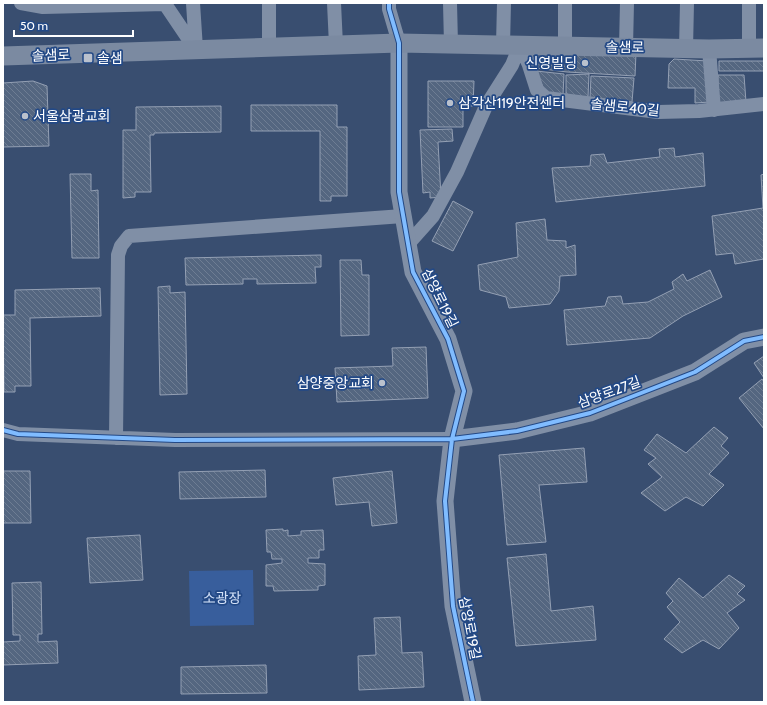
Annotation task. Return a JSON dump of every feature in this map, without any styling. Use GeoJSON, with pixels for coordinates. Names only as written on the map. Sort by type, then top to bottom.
{"type":"FeatureCollection","features":[{"type":"Feature","properties":{"kind":"main road","name":"솔샘로"},"geometry":{"type":"LineString","coordinates":[[3,56],[399,43],[686,49],[756,48]]}},
{"type":"Feature","properties":{"kind":"street"},"geometry":{"type":"LineString","coordinates":[[21,3],[43,7],[165,4],[196,50]]}},
{"type":"Feature","properties":{"kind":"street"},"geometry":{"type":"LineString","coordinates":[[193,3],[196,50]]}},
{"type":"Feature","properties":{"kind":"street"},"geometry":{"type":"LineString","coordinates":[[269,3],[269,47]]}},
{"type":"Feature","properties":{"kind":"street"},"geometry":{"type":"LineString","coordinates":[[334,3],[336,45]]}},
{"type":"Feature","properties":{"kind":"street"},"geometry":{"type":"LineString","coordinates":[[389,3],[389,9],[399,43]]}},
{"type":"Feature","properties":{"kind":"street"},"geometry":{"type":"LineString","coordinates":[[450,3],[451,44]]}},
{"type":"Feature","properties":{"kind":"street"},"geometry":{"type":"LineString","coordinates":[[408,244],[432,216],[457,172],[486,106],[512,65],[512,45],[504,3]]}},
{"type":"Feature","properties":{"kind":"street"},"geometry":{"type":"LineString","coordinates":[[565,3],[565,46]]}},
{"type":"Feature","properties":{"kind":"street"},"geometry":{"type":"LineString","coordinates":[[626,47],[627,3]]}},
{"type":"Feature","properties":{"kind":"street"},"geometry":{"type":"LineString","coordinates":[[686,3],[686,49]]}},
{"type":"Feature","properties":{"kind":"street","name":"솔샘로"},"geometry":{"type":"LineString","coordinates":[[749,3],[756,48]]}},
{"type":"Feature","properties":{"kind":"street","name":"삼양로19길"},"geometry":{"type":"LineString","coordinates":[[399,43],[399,192],[413,272],[448,339],[464,391],[452,439],[445,501],[453,606],[473,702]]}},
{"type":"Feature","properties":{"kind":"street","name":"솔샘로40길"},"geometry":{"type":"LineString","coordinates":[[512,45],[529,65],[537,90],[546,98],[658,112],[714,110],[764,104]]}},
{"type":"Feature","properties":{"kind":"street"},"geometry":{"type":"LineString","coordinates":[[709,49],[714,110]]}},
{"type":"Feature","properties":{"kind":"street"},"geometry":{"type":"LineString","coordinates":[[116,438],[118,255],[121,246],[129,236],[403,216]]}},
{"type":"Feature","properties":{"kind":"street","name":"삼양로27길"},"geometry":{"type":"LineString","coordinates":[[452,439],[517,431],[590,413],[694,372],[744,341],[764,337]]}},
{"type":"Feature","properties":{"kind":"street"},"geometry":{"type":"LineString","coordinates":[[3,430],[18,434],[175,440],[452,439]]}},
{"type":"Feature","properties":{"kind":"green space","name":"소광장"},"geometry":{"type":"Polygon","coordinates":[[[253,570],[254,625],[190,626],[189,571],[253,570]]]}},
{"type":"Feature","properties":{"kind":"building","name":"신영빌딩"},"geometry":{"type":"Polygon","coordinates":[[[528,48],[636,53],[635,76],[567,72],[536,68],[534,59],[528,48]]]}},
{"type":"Feature","properties":{"kind":"building"},"geometry":{"type":"Polygon","coordinates":[[[674,59],[708,61],[710,102],[695,103],[695,88],[668,88],[669,64],[674,59]]]}},
{"type":"Feature","properties":{"kind":"building"},"geometry":{"type":"Polygon","coordinates":[[[719,61],[764,61],[764,71],[719,71],[719,61]]]}},
{"type":"Feature","properties":{"kind":"building"},"geometry":{"type":"Polygon","coordinates":[[[536,71],[564,74],[563,95],[547,96],[536,71]]]}},
{"type":"Feature","properties":{"kind":"building"},"geometry":{"type":"Polygon","coordinates":[[[589,74],[588,97],[566,96],[566,75],[589,74]]]}},
{"type":"Feature","properties":{"kind":"building"},"geometry":{"type":"Polygon","coordinates":[[[718,75],[744,75],[746,102],[718,106],[718,75]]]}},
{"type":"Feature","properties":{"kind":"building"},"geometry":{"type":"Polygon","coordinates":[[[591,76],[634,78],[632,102],[590,98],[591,76]]]}},
{"type":"Feature","properties":{"kind":"building","name":"서울삼광교회"},"geometry":{"type":"Polygon","coordinates":[[[33,81],[47,86],[49,146],[3,147],[3,83],[33,81]]]}},
{"type":"Feature","properties":{"kind":"building","name":"삼각산119안전센터"},"geometry":{"type":"Polygon","coordinates":[[[428,81],[474,81],[473,106],[463,106],[463,127],[428,127],[428,81]]]}},
{"type":"Feature","properties":{"kind":"building"},"geometry":{"type":"Polygon","coordinates":[[[251,105],[337,105],[337,127],[347,127],[347,196],[331,196],[331,201],[320,201],[320,131],[251,131],[251,105]]]}},
{"type":"Feature","properties":{"kind":"building"},"geometry":{"type":"Polygon","coordinates":[[[221,106],[221,132],[154,133],[154,135],[150,135],[151,192],[135,192],[135,197],[123,198],[123,130],[136,130],[136,107],[221,106]]]}},
{"type":"Feature","properties":{"kind":"building"},"geometry":{"type":"Polygon","coordinates":[[[452,129],[453,141],[438,142],[441,197],[430,198],[430,192],[423,193],[420,130],[452,129]]]}},
{"type":"Feature","properties":{"kind":"building"},"geometry":{"type":"Polygon","coordinates":[[[674,148],[675,157],[703,153],[705,186],[556,202],[552,168],[590,166],[591,155],[604,154],[607,163],[660,157],[659,149],[674,148]]]}},
{"type":"Feature","properties":{"kind":"building"},"geometry":{"type":"Polygon","coordinates":[[[70,174],[91,174],[91,191],[98,190],[99,258],[72,258],[70,174]]]}},
{"type":"Feature","properties":{"kind":"building"},"geometry":{"type":"Polygon","coordinates":[[[764,174],[764,259],[735,264],[733,253],[716,255],[712,216],[763,208],[761,175],[764,174]]]}},
{"type":"Feature","properties":{"kind":"building"},"geometry":{"type":"Polygon","coordinates":[[[453,201],[473,212],[453,251],[432,241],[453,201]]]}},
{"type":"Feature","properties":{"kind":"building"},"geometry":{"type":"Polygon","coordinates":[[[545,219],[547,240],[566,241],[566,248],[575,245],[576,275],[560,276],[559,291],[550,304],[509,308],[506,297],[480,290],[478,265],[518,257],[516,223],[545,219]]]}},
{"type":"Feature","properties":{"kind":"building"},"geometry":{"type":"Polygon","coordinates":[[[321,255],[321,267],[315,267],[316,283],[257,284],[257,279],[243,279],[243,284],[186,285],[185,258],[321,255]]]}},
{"type":"Feature","properties":{"kind":"building"},"geometry":{"type":"Polygon","coordinates":[[[340,260],[361,260],[362,275],[369,275],[369,335],[341,336],[340,260]]]}},
{"type":"Feature","properties":{"kind":"building"},"geometry":{"type":"Polygon","coordinates":[[[710,270],[722,297],[683,316],[650,338],[567,345],[564,310],[605,306],[608,297],[621,296],[623,304],[648,302],[674,289],[672,282],[683,274],[687,281],[710,270]]]}},
{"type":"Feature","properties":{"kind":"building"},"geometry":{"type":"Polygon","coordinates":[[[170,286],[170,293],[185,292],[187,394],[160,395],[158,287],[170,286]]]}},
{"type":"Feature","properties":{"kind":"building"},"geometry":{"type":"Polygon","coordinates":[[[100,288],[101,316],[30,318],[31,386],[15,386],[15,392],[4,392],[3,315],[15,315],[15,290],[100,288]]]}},
{"type":"Feature","properties":{"kind":"building","name":"삼양중앙교회"},"geometry":{"type":"Polygon","coordinates":[[[426,347],[428,398],[337,402],[335,368],[393,366],[392,348],[426,347]]]}},
{"type":"Feature","properties":{"kind":"building"},"geometry":{"type":"Polygon","coordinates":[[[764,356],[764,378],[754,363],[764,356]]]}},
{"type":"Feature","properties":{"kind":"building"},"geometry":{"type":"Polygon","coordinates":[[[762,379],[764,382],[764,429],[739,398],[762,379]]]}},
{"type":"Feature","properties":{"kind":"building"},"geometry":{"type":"Polygon","coordinates":[[[714,427],[728,438],[721,446],[729,453],[709,474],[724,485],[703,506],[686,497],[665,511],[641,493],[662,477],[648,464],[656,458],[644,450],[657,434],[686,453],[714,427]]]}},
{"type":"Feature","properties":{"kind":"building"},"geometry":{"type":"Polygon","coordinates":[[[584,448],[587,482],[539,485],[546,542],[507,545],[499,455],[584,448]]]}},
{"type":"Feature","properties":{"kind":"building"},"geometry":{"type":"Polygon","coordinates":[[[265,470],[266,497],[180,499],[179,472],[265,470]]]}},
{"type":"Feature","properties":{"kind":"building"},"geometry":{"type":"Polygon","coordinates":[[[3,471],[30,471],[31,523],[3,523],[3,471]]]}},
{"type":"Feature","properties":{"kind":"building"},"geometry":{"type":"Polygon","coordinates":[[[392,471],[397,523],[372,526],[369,502],[336,505],[333,478],[392,471]]]}},
{"type":"Feature","properties":{"kind":"building"},"geometry":{"type":"Polygon","coordinates":[[[283,529],[283,531],[288,530],[288,536],[301,535],[301,531],[323,530],[324,550],[319,550],[319,558],[308,558],[308,563],[325,564],[325,585],[318,586],[318,590],[274,591],[273,586],[266,586],[266,565],[282,563],[282,559],[272,559],[271,552],[267,552],[266,530],[283,529]]]}},
{"type":"Feature","properties":{"kind":"building"},"geometry":{"type":"Polygon","coordinates":[[[140,535],[143,580],[90,583],[87,538],[140,535]]]}},
{"type":"Feature","properties":{"kind":"building"},"geometry":{"type":"Polygon","coordinates":[[[546,554],[551,611],[593,606],[596,640],[516,646],[507,558],[546,554]]]}},
{"type":"Feature","properties":{"kind":"building"},"geometry":{"type":"Polygon","coordinates":[[[729,575],[745,586],[737,594],[745,600],[727,613],[739,628],[719,649],[703,640],[682,653],[664,639],[680,622],[667,607],[673,601],[666,593],[679,578],[703,598],[729,575]]]}},
{"type":"Feature","properties":{"kind":"building"},"geometry":{"type":"Polygon","coordinates":[[[41,582],[42,634],[38,634],[38,642],[57,641],[58,663],[3,665],[3,642],[20,641],[20,635],[13,635],[12,583],[41,582]]]}},
{"type":"Feature","properties":{"kind":"building"},"geometry":{"type":"Polygon","coordinates":[[[400,617],[402,653],[422,652],[424,687],[359,690],[358,656],[376,655],[374,618],[400,617]]]}},
{"type":"Feature","properties":{"kind":"building"},"geometry":{"type":"Polygon","coordinates":[[[266,665],[267,693],[181,694],[181,667],[266,665]]]}},
{"type":"Feature","properties":{"kind":"cycle path"},"geometry":{"type":"LineString","coordinates":[[389,3],[389,9],[399,43],[399,192],[413,272],[448,339],[464,391],[452,439],[445,501],[453,606],[473,702]]}},
{"type":"Feature","properties":{"kind":"cycle path"},"geometry":{"type":"LineString","coordinates":[[3,430],[18,434],[175,440],[452,439],[517,431],[590,413],[695,372],[744,341],[764,337]]}},
{"type":"Feature","properties":{"kind":"place","name":"솔샘"},"geometry":{"type":"Point","coordinates":[88,58]}},
{"type":"Feature","properties":{"kind":"place","name":"신영빌딩"},"geometry":{"type":"Point","coordinates":[585,63]}},
{"type":"Feature","properties":{"kind":"place","name":"삼각산119안전센터"},"geometry":{"type":"Point","coordinates":[450,103]}},
{"type":"Feature","properties":{"kind":"place","name":"서울삼광교회"},"geometry":{"type":"Point","coordinates":[25,116]}},
{"type":"Feature","properties":{"kind":"place","name":"삼양중앙교회"},"geometry":{"type":"Point","coordinates":[382,383]}}]}
